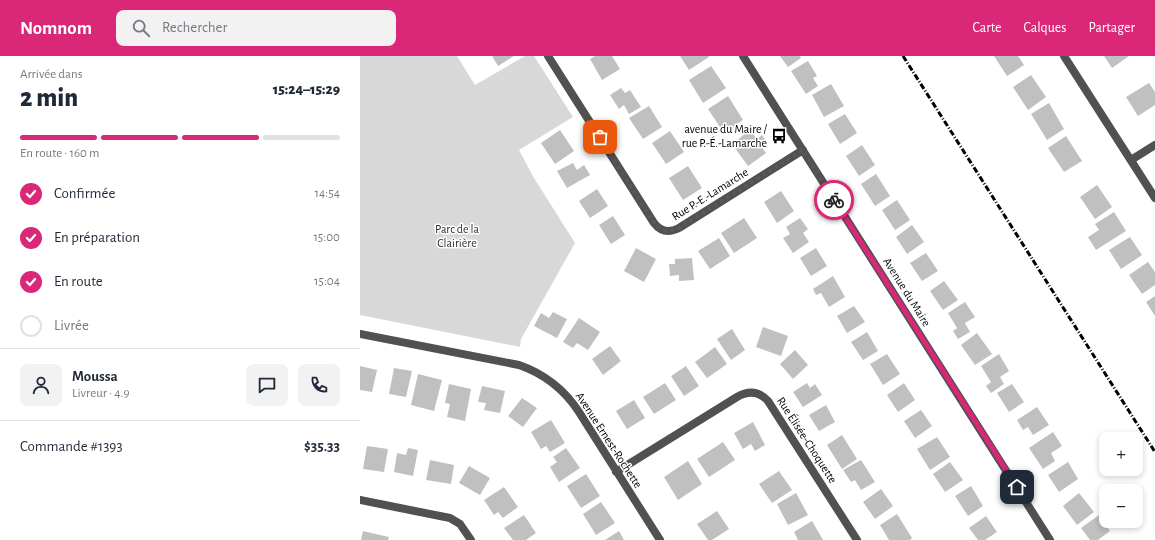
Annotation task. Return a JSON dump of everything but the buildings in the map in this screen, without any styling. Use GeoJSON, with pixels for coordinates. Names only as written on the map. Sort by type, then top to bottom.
{"type":"FeatureCollection","features":[{"type":"Feature","properties":{"kind":"street","name":"Rue P.-E.-Lamarche"},"geometry":{"type":"LineString","coordinates":[[548,56],[654,223],[657,227],[665,231],[679,228],[803,150]]}},
{"type":"Feature","properties":{"kind":"street","name":"Avenue du Maire"},"geometry":{"type":"LineString","coordinates":[[743,56],[1050,540]]}},
{"type":"Feature","properties":{"kind":"street"},"geometry":{"type":"LineString","coordinates":[[1064,56],[1155,198]]}},
{"type":"Feature","properties":{"kind":"street"},"geometry":{"type":"LineString","coordinates":[[1131,160],[1155,144]]}},
{"type":"Feature","properties":{"kind":"street","name":"Avenue Ernest-Rochette"},"geometry":{"type":"LineString","coordinates":[[360,334],[513,364],[538,373],[552,382],[570,399],[660,540]]}},
{"type":"Feature","properties":{"kind":"street","name":"Rue Élisée-Choquette"},"geometry":{"type":"LineString","coordinates":[[616,472],[742,394],[754,392],[759,393],[768,401],[856,540]]}},
{"type":"Feature","properties":{"kind":"street"},"geometry":{"type":"LineString","coordinates":[[360,500],[450,518],[460,524],[471,540]]}},
{"type":"Feature","properties":{"kind":"green space","name":"Parc de la Clairière"},"geometry":{"type":"Polygon","coordinates":[[[360,56],[457,56],[475,85],[525,56],[534,56],[573,117],[519,150],[534,178],[575,243],[521,339],[520,347],[360,315],[360,56]]]}},
{"type":"Feature","properties":{"kind":"railway"},"geometry":{"type":"LineString","coordinates":[[903,56],[1155,452]]}},
{"type":"Feature","properties":{"kind":"way so far"},"geometry":{"type":"LineString","coordinates":[[600,137],[654,223],[661,230],[670,231],[679,228],[803,150],[834,200]]}},
{"type":"Feature","properties":{"kind":"place","name":"avenue du Maire / rue P.-É.-Lamarche"},"geometry":{"type":"Point","coordinates":[779,136]}},
{"type":"Feature","properties":{"kind":"route"},"geometry":{"type":"LineString","coordinates":[[834,200],[1017,487]]}}]}
